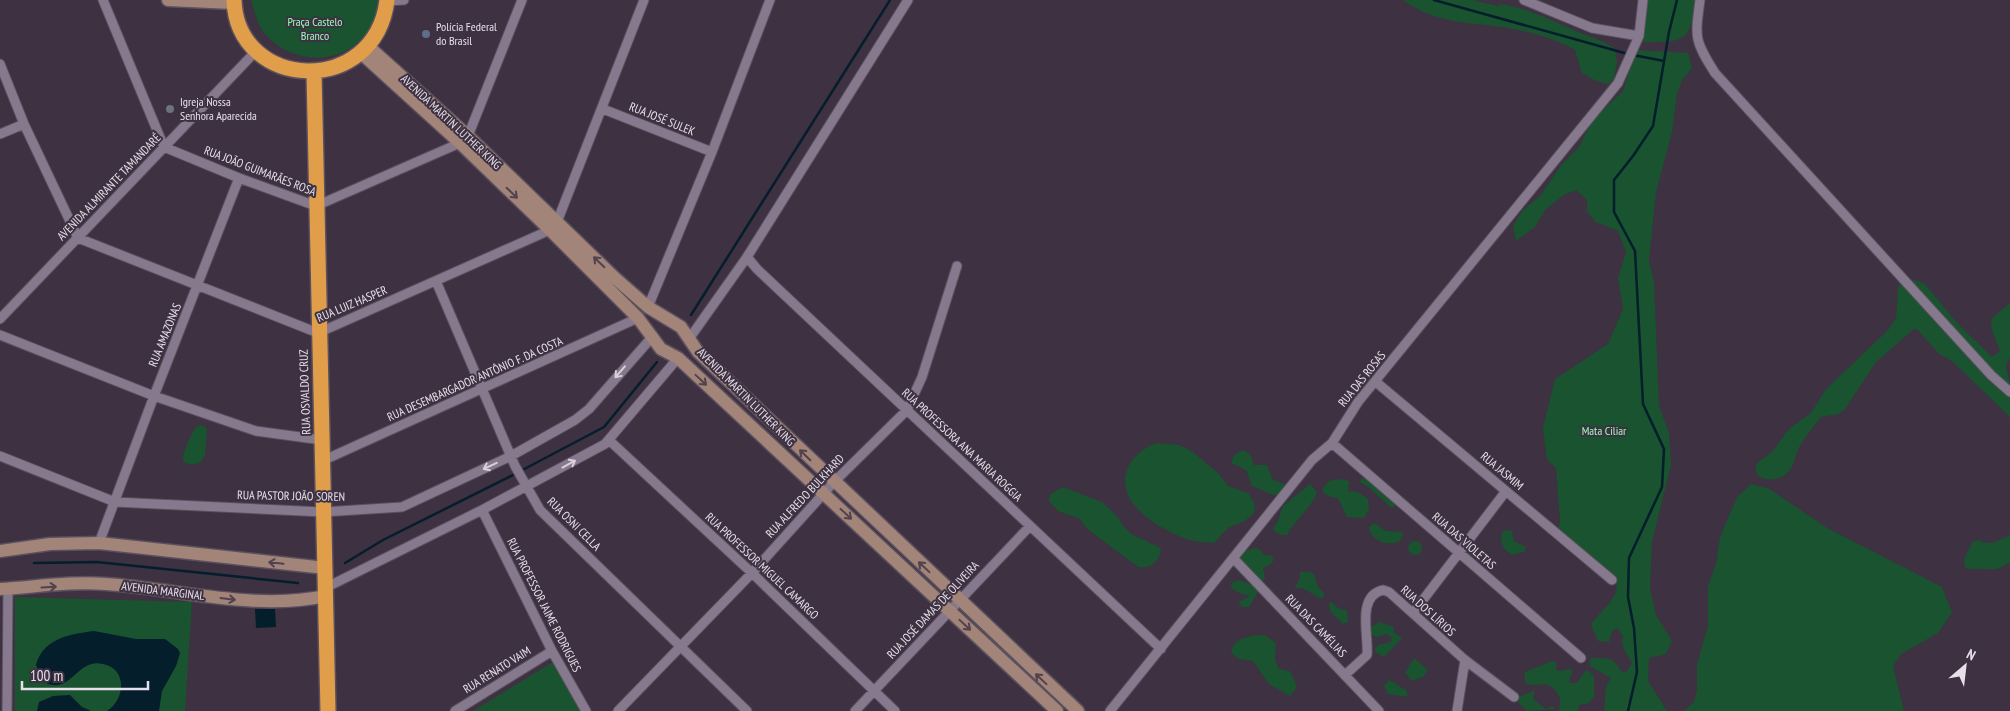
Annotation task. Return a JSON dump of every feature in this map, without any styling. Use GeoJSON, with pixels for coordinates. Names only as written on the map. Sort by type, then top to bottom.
{"type":"FeatureCollection","features":[{"type":"Feature","properties":{"kind":"highway"},"geometry":{"type":"LineString","coordinates":[[234,1],[238,20],[246,36],[257,50],[283,67],[314,72],[346,63],[364,50],[378,33],[387,0]]}},
{"type":"Feature","properties":{"kind":"highway","name":"RUA OSVALDO CRUZ"},"geometry":{"type":"LineString","coordinates":[[314,72],[318,333],[328,711]]}},
{"type":"Feature","properties":{"kind":"main road"},"geometry":{"type":"LineString","coordinates":[[168,0],[234,1]]}},
{"type":"Feature","properties":{"kind":"main road","name":"AVENIDA MARTIN LUTHER KING"},"geometry":{"type":"LineString","coordinates":[[364,50],[464,140],[611,282],[661,349],[678,358],[1057,711]]}},
{"type":"Feature","properties":{"kind":"main road","name":"AVENIDA MARTIN LUTHER KING"},"geometry":{"type":"LineString","coordinates":[[611,282],[681,327],[698,352],[1078,711]]}},
{"type":"Feature","properties":{"kind":"main road"},"geometry":{"type":"LineString","coordinates":[[652,336],[658,326],[668,320]]}},
{"type":"Feature","properties":{"kind":"main road"},"geometry":{"type":"LineString","coordinates":[[678,358],[686,350],[690,339]]}},
{"type":"Feature","properties":{"kind":"main road"},"geometry":{"type":"LineString","coordinates":[[746,421],[758,409]]}},
{"type":"Feature","properties":{"kind":"main road"},"geometry":{"type":"LineString","coordinates":[[0,551],[50,544],[100,543],[325,568]]}},
{"type":"Feature","properties":{"kind":"main road","name":"AVENIDA MARGINAL"},"geometry":{"type":"LineString","coordinates":[[4,589],[105,584],[245,601],[303,600],[325,592]]}},
{"type":"Feature","properties":{"kind":"street"},"geometry":{"type":"LineString","coordinates":[[103,0],[164,147]]}},
{"type":"Feature","properties":{"kind":"street"},"geometry":{"type":"LineString","coordinates":[[387,0],[404,0]]}},
{"type":"Feature","properties":{"kind":"street"},"geometry":{"type":"LineString","coordinates":[[464,140],[522,0]]}},
{"type":"Feature","properties":{"kind":"street"},"geometry":{"type":"LineString","coordinates":[[554,226],[603,109],[644,0]]}},
{"type":"Feature","properties":{"kind":"street"},"geometry":{"type":"LineString","coordinates":[[648,307],[712,152],[770,0]]}},
{"type":"Feature","properties":{"kind":"street"},"geometry":{"type":"LineString","coordinates":[[690,339],[747,257],[908,0]]}},
{"type":"Feature","properties":{"kind":"street"},"geometry":{"type":"LineString","coordinates":[[1524,0],[1592,28],[1639,36]]}},
{"type":"Feature","properties":{"kind":"street","name":"RUA DAS ROSAS"},"geometry":{"type":"LineString","coordinates":[[1110,711],[1312,460],[1332,443],[1352,409],[1376,382],[1618,83],[1639,36],[1643,0]]}},
{"type":"Feature","properties":{"kind":"street"},"geometry":{"type":"LineString","coordinates":[[1700,0],[1696,30],[1699,46],[1716,72],[1991,375],[2010,392]]}},
{"type":"Feature","properties":{"kind":"street","name":"AVENIDA ALMIRANTE TAMANDARÉ"},"geometry":{"type":"LineString","coordinates":[[0,318],[257,50]]}},
{"type":"Feature","properties":{"kind":"street"},"geometry":{"type":"LineString","coordinates":[[0,64],[24,124],[78,238]]}},
{"type":"Feature","properties":{"kind":"street","name":"RUA JOSÉ SULEK"},"geometry":{"type":"LineString","coordinates":[[603,109],[712,152]]}},
{"type":"Feature","properties":{"kind":"street"},"geometry":{"type":"LineString","coordinates":[[0,134],[24,124]]}},
{"type":"Feature","properties":{"kind":"street","name":"RUA JOÃO GUIMARÃES ROSA"},"geometry":{"type":"LineString","coordinates":[[164,147],[238,178],[316,206],[464,140]]}},
{"type":"Feature","properties":{"kind":"street","name":"RUA AMAZONAS"},"geometry":{"type":"LineString","coordinates":[[100,543],[238,178]]}},
{"type":"Feature","properties":{"kind":"street","name":"RUA LUIZ HASPER"},"geometry":{"type":"LineString","coordinates":[[78,238],[318,333],[554,226]]}},
{"type":"Feature","properties":{"kind":"street","name":"RUA PROFESSORA ANA MARIA ROGGIA"},"geometry":{"type":"LineString","coordinates":[[747,257],[1161,649]]}},
{"type":"Feature","properties":{"kind":"street","name":"RUA ALFREDO BULKHARD"},"geometry":{"type":"LineString","coordinates":[[618,711],[752,573],[834,482],[907,410],[922,377],[957,266]]}},
{"type":"Feature","properties":{"kind":"street","name":"RUA OSNI CELLA"},"geometry":{"type":"LineString","coordinates":[[436,281],[515,466],[524,485],[540,510],[747,711]]}},
{"type":"Feature","properties":{"kind":"street","name":"RUA DESEMBARGADOR ANTÔNIO F. DA COSTA"},"geometry":{"type":"LineString","coordinates":[[322,461],[638,318]]}},
{"type":"Feature","properties":{"kind":"street"},"geometry":{"type":"LineString","coordinates":[[0,335],[154,396],[256,431],[322,440]]}},
{"type":"Feature","properties":{"kind":"street","name":"RUA PASTOR JOÃO SOREN"},"geometry":{"type":"LineString","coordinates":[[0,456],[115,502],[323,512],[402,507],[511,456],[575,420],[589,408],[652,336]]}},
{"type":"Feature","properties":{"kind":"street"},"geometry":{"type":"LineString","coordinates":[[325,592],[610,441],[678,358]]}},
{"type":"Feature","properties":{"kind":"street","name":"RUA JASMIM"},"geometry":{"type":"LineString","coordinates":[[1376,382],[1612,580]]}},
{"type":"Feature","properties":{"kind":"street","name":"RUA PROFESSOR MIGUEL CAMARGO"},"geometry":{"type":"LineString","coordinates":[[610,441],[752,573],[895,711]]}},
{"type":"Feature","properties":{"kind":"street","name":"RUA DAS VIOLETAS"},"geometry":{"type":"LineString","coordinates":[[1332,443],[1581,658]]}},
{"type":"Feature","properties":{"kind":"street"},"geometry":{"type":"LineString","coordinates":[[1413,613],[1506,490]]}},
{"type":"Feature","properties":{"kind":"street","name":"RUA PROFESSOR JAIME RODRIGUES"},"geometry":{"type":"LineString","coordinates":[[482,510],[552,651],[586,711]]}},
{"type":"Feature","properties":{"kind":"street","name":"RUA JOSÉ DAMAS DE OLIVEIRA"},"geometry":{"type":"LineString","coordinates":[[855,711],[1030,526]]}},
{"type":"Feature","properties":{"kind":"street","name":"RUA DAS CAMÉLIAS"},"geometry":{"type":"LineString","coordinates":[[1234,559],[1379,711]]}},
{"type":"Feature","properties":{"kind":"street"},"geometry":{"type":"LineString","coordinates":[[4,589],[7,711]]}},
{"type":"Feature","properties":{"kind":"street","name":"RUA DOS LÍRIOS"},"geometry":{"type":"LineString","coordinates":[[1345,675],[1366,655],[1365,611],[1374,594],[1382,590],[1389,592],[1465,660],[1514,697]]}},
{"type":"Feature","properties":{"kind":"street","name":"RUA RENATO VAIM"},"geometry":{"type":"LineString","coordinates":[[455,711],[552,651]]}},
{"type":"Feature","properties":{"kind":"street"},"geometry":{"type":"LineString","coordinates":[[1457,711],[1465,660]]}},
{"type":"Feature","properties":{"kind":"green space","name":"Praça Castelo Branco"},"geometry":{"type":"Polygon","coordinates":[[[251,0],[380,0],[371,27],[355,45],[344,52],[318,58],[291,53],[279,47],[265,34],[251,0]]]}},
{"type":"Feature","properties":{"kind":"green space"},"geometry":{"type":"Polygon","coordinates":[[[1403,0],[1472,0],[1498,6],[1500,4],[1520,8],[1539,15],[1601,41],[1615,49],[1617,62],[1614,79],[1608,84],[1596,81],[1582,73],[1575,50],[1548,38],[1502,27],[1438,17],[1415,8],[1403,0]]]}},
{"type":"Feature","properties":{"kind":"green space"},"geometry":{"type":"Polygon","coordinates":[[[1647,0],[1698,0],[1688,32],[1677,40],[1643,42],[1647,0]]]}},
{"type":"Feature","properties":{"kind":"green space","name":"Mata Ciliar"},"geometry":{"type":"Polygon","coordinates":[[[1636,50],[1688,53],[1692,68],[1683,79],[1677,93],[1672,132],[1656,192],[1649,261],[1654,281],[1659,406],[1669,433],[1671,465],[1652,542],[1650,589],[1656,615],[1672,641],[1666,654],[1649,658],[1648,681],[1667,711],[1604,711],[1606,686],[1611,678],[1591,667],[1589,661],[1591,658],[1609,659],[1621,671],[1626,672],[1632,663],[1623,647],[1623,636],[1617,628],[1612,631],[1609,642],[1598,641],[1591,625],[1615,594],[1616,582],[1558,529],[1560,521],[1556,468],[1547,459],[1543,428],[1555,379],[1608,344],[1623,309],[1618,278],[1626,252],[1618,231],[1596,222],[1587,212],[1587,200],[1576,190],[1564,195],[1545,210],[1535,227],[1516,241],[1513,226],[1523,210],[1541,195],[1561,165],[1579,147],[1592,121],[1623,91],[1636,50]]]}},
{"type":"Feature","properties":{"kind":"green space"},"geometry":{"type":"Polygon","coordinates":[[[1914,280],[1924,283],[1958,324],[1992,357],[2000,351],[1991,328],[1992,318],[2010,303],[2010,357],[2006,366],[2010,385],[2010,417],[1952,361],[1939,354],[1917,329],[1914,329],[1876,362],[1845,409],[1839,414],[1821,417],[1802,442],[1789,471],[1778,478],[1772,479],[1766,479],[1757,474],[1757,463],[1772,452],[1789,429],[1811,413],[1826,389],[1888,330],[1896,318],[1899,285],[1914,280]]]}},
{"type":"Feature","properties":{"kind":"green space"},"geometry":{"type":"Polygon","coordinates":[[[199,425],[205,426],[207,429],[205,455],[200,463],[190,465],[183,461],[184,453],[191,436],[199,425]]]}},
{"type":"Feature","properties":{"kind":"green space"},"geometry":{"type":"Polygon","coordinates":[[[1157,443],[1179,445],[1193,452],[1219,474],[1228,486],[1248,493],[1254,502],[1255,512],[1245,521],[1228,528],[1214,543],[1187,539],[1162,528],[1141,512],[1132,502],[1127,492],[1125,480],[1128,468],[1136,456],[1144,449],[1157,443]]]}},
{"type":"Feature","properties":{"kind":"green space"},"geometry":{"type":"Polygon","coordinates":[[[1244,450],[1251,456],[1254,465],[1267,465],[1273,480],[1287,485],[1282,495],[1273,495],[1252,486],[1246,470],[1231,463],[1234,455],[1244,450]]]}},
{"type":"Feature","properties":{"kind":"green space"},"geometry":{"type":"Polygon","coordinates":[[[1361,478],[1366,479],[1384,492],[1392,489],[1397,491],[1395,506],[1392,508],[1369,487],[1360,482],[1361,478]]]}},
{"type":"Feature","properties":{"kind":"green space"},"geometry":{"type":"Polygon","coordinates":[[[1339,479],[1349,481],[1348,491],[1358,492],[1368,499],[1369,509],[1364,518],[1347,517],[1338,498],[1323,493],[1323,488],[1329,481],[1339,479]]]}},
{"type":"Feature","properties":{"kind":"green space"},"geometry":{"type":"Polygon","coordinates":[[[1310,484],[1317,492],[1315,497],[1287,535],[1280,535],[1274,531],[1273,528],[1277,523],[1283,506],[1310,484]]]}},
{"type":"Feature","properties":{"kind":"green space"},"geometry":{"type":"Polygon","coordinates":[[[1751,484],[1768,488],[1827,528],[1942,587],[1952,612],[1938,633],[1901,654],[1893,666],[1904,711],[1684,711],[1694,702],[1697,690],[1697,665],[1708,625],[1708,586],[1716,564],[1720,537],[1737,497],[1751,484]]]}},
{"type":"Feature","properties":{"kind":"green space"},"geometry":{"type":"Polygon","coordinates":[[[1063,487],[1102,502],[1118,517],[1131,534],[1161,548],[1157,560],[1147,567],[1138,567],[1086,528],[1080,519],[1058,511],[1049,501],[1050,494],[1063,487]]]}},
{"type":"Feature","properties":{"kind":"green space"},"geometry":{"type":"Polygon","coordinates":[[[1374,523],[1386,531],[1402,532],[1403,536],[1400,541],[1395,543],[1381,542],[1370,532],[1369,527],[1374,523]]]}},
{"type":"Feature","properties":{"kind":"green space"},"geometry":{"type":"Polygon","coordinates":[[[1505,530],[1512,531],[1514,541],[1526,547],[1524,552],[1512,555],[1506,551],[1501,539],[1502,532],[1505,530]]]}},
{"type":"Feature","properties":{"kind":"green space"},"geometry":{"type":"Polygon","coordinates":[[[2010,535],[2010,562],[1996,569],[1972,569],[1965,567],[1964,560],[1972,542],[1980,540],[1993,543],[2010,535]]]}},
{"type":"Feature","properties":{"kind":"green space"},"geometry":{"type":"Polygon","coordinates":[[[1412,541],[1418,541],[1422,548],[1418,555],[1412,555],[1408,551],[1408,545],[1412,541]]]}},
{"type":"Feature","properties":{"kind":"green space"},"geometry":{"type":"Polygon","coordinates":[[[1472,544],[1478,544],[1482,551],[1478,558],[1472,558],[1468,554],[1468,548],[1472,544]]]}},
{"type":"Feature","properties":{"kind":"green space"},"geometry":{"type":"Polygon","coordinates":[[[1258,548],[1265,555],[1271,555],[1274,560],[1270,565],[1263,568],[1265,578],[1263,581],[1236,562],[1246,550],[1258,548]]]}},
{"type":"Feature","properties":{"kind":"green space"},"geometry":{"type":"Polygon","coordinates":[[[1300,572],[1314,574],[1318,587],[1325,593],[1322,599],[1302,588],[1294,588],[1299,581],[1300,572]]]}},
{"type":"Feature","properties":{"kind":"green space"},"geometry":{"type":"Polygon","coordinates":[[[1239,580],[1253,585],[1259,590],[1249,607],[1242,607],[1238,602],[1250,596],[1239,593],[1230,587],[1233,582],[1239,580]]]}},
{"type":"Feature","properties":{"kind":"green space"},"geometry":{"type":"Polygon","coordinates":[[[15,597],[192,602],[185,711],[15,711],[15,597]]]}},
{"type":"Feature","properties":{"kind":"green space"},"geometry":{"type":"Polygon","coordinates":[[[1332,602],[1339,609],[1347,610],[1348,623],[1342,623],[1330,611],[1329,603],[1332,602]]]}},
{"type":"Feature","properties":{"kind":"green space"},"geometry":{"type":"Polygon","coordinates":[[[1379,622],[1394,627],[1393,632],[1402,638],[1384,657],[1375,652],[1375,649],[1378,645],[1391,642],[1392,638],[1386,634],[1378,637],[1369,634],[1368,629],[1379,622]]]}},
{"type":"Feature","properties":{"kind":"green space"},"geometry":{"type":"Polygon","coordinates":[[[1265,635],[1276,643],[1275,660],[1279,669],[1290,671],[1297,687],[1290,696],[1269,684],[1253,661],[1239,659],[1231,653],[1235,643],[1239,640],[1249,636],[1265,635]]]}},
{"type":"Feature","properties":{"kind":"green space"},"geometry":{"type":"Polygon","coordinates":[[[1414,658],[1428,670],[1423,677],[1412,681],[1405,673],[1414,658]]]}},
{"type":"Feature","properties":{"kind":"green space"},"geometry":{"type":"Polygon","coordinates":[[[1552,661],[1556,662],[1556,669],[1559,671],[1570,669],[1573,671],[1569,680],[1570,683],[1577,683],[1585,671],[1589,671],[1594,676],[1594,697],[1589,703],[1579,705],[1578,711],[1559,711],[1560,699],[1552,687],[1525,683],[1525,672],[1552,661]]]}},
{"type":"Feature","properties":{"kind":"green space"},"geometry":{"type":"Polygon","coordinates":[[[553,662],[581,711],[473,711],[553,662]]]}},
{"type":"Feature","properties":{"kind":"green space"},"geometry":{"type":"Polygon","coordinates":[[[1389,680],[1406,690],[1408,697],[1388,694],[1384,686],[1389,680]]]}},
{"type":"Feature","properties":{"kind":"green space"},"geometry":{"type":"Polygon","coordinates":[[[1535,690],[1533,699],[1546,709],[1552,706],[1556,709],[1527,711],[1515,699],[1535,690]]]}},
{"type":"Feature","properties":{"kind":"water"},"geometry":{"type":"Polygon","coordinates":[[[255,609],[275,609],[276,627],[256,628],[255,609]]]}},
{"type":"Feature","properties":{"kind":"water"},"geometry":{"type":"Polygon","coordinates":[[[94,631],[136,639],[165,639],[178,649],[180,653],[176,666],[162,691],[159,711],[107,711],[117,700],[121,685],[117,672],[103,664],[94,663],[86,666],[60,685],[52,685],[42,681],[36,665],[40,656],[51,643],[67,636],[94,631]]]}},
{"type":"Feature","properties":{"kind":"water"},"geometry":{"type":"Polygon","coordinates":[[[70,695],[82,707],[91,711],[37,711],[39,702],[53,696],[70,695]]]}},
{"type":"Feature","properties":{"kind":"waterway"},"geometry":{"type":"LineString","coordinates":[[691,315],[890,0]]}},
{"type":"Feature","properties":{"kind":"waterway"},"geometry":{"type":"LineString","coordinates":[[1434,0],[1628,54]]}},
{"type":"Feature","properties":{"kind":"waterway"},"geometry":{"type":"LineString","coordinates":[[1628,711],[1637,672],[1634,628],[1628,597],[1629,558],[1662,487],[1664,449],[1643,404],[1635,251],[1614,212],[1614,180],[1653,126],[1669,32],[1677,0]]}},
{"type":"Feature","properties":{"kind":"waterway"},"geometry":{"type":"LineString","coordinates":[[1633,55],[1664,61]]}},
{"type":"Feature","properties":{"kind":"waterway"},"geometry":{"type":"LineString","coordinates":[[345,563],[383,540],[604,427],[657,362]]}},
{"type":"Feature","properties":{"kind":"waterway"},"geometry":{"type":"LineString","coordinates":[[34,563],[97,562],[298,583]]}},
{"type":"Feature","properties":{"kind":"place","name":"Polícia Federal do Brasil"},"geometry":{"type":"Point","coordinates":[426,34]}},
{"type":"Feature","properties":{"kind":"place","name":"Igreja Nossa Senhora Aparecida"},"geometry":{"type":"Point","coordinates":[170,109]}}]}
